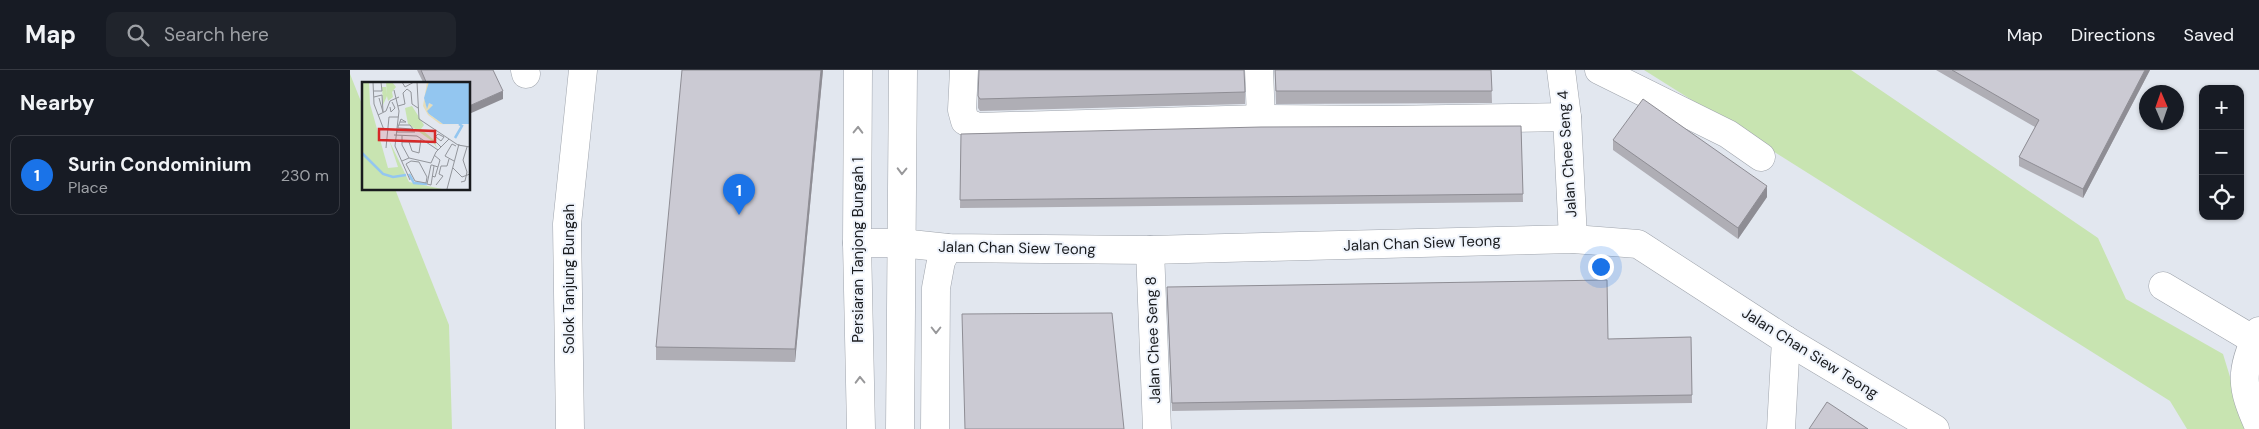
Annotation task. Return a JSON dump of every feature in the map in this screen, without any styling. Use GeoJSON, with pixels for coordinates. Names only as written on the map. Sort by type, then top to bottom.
{"type":"FeatureCollection","features":[{"type":"Feature","properties":{"kind":"street","name":"Solok Tanjung Bungah"},"geometry":{"type":"LineString","coordinates":[[570,429],[567,224],[583,70]]}},
{"type":"Feature","properties":{"kind":"street","name":"Persiaran Tanjong Bungah 1"},"geometry":{"type":"LineString","coordinates":[[858,70],[856,243],[861,429]]}},
{"type":"Feature","properties":{"kind":"street"},"geometry":{"type":"LineString","coordinates":[[900,429],[903,70]]}},
{"type":"Feature","properties":{"kind":"street"},"geometry":{"type":"LineString","coordinates":[[964,70],[962,110],[965,122],[977,127],[1261,119],[1384,120],[1567,117]]}},
{"type":"Feature","properties":{"kind":"street"},"geometry":{"type":"LineString","coordinates":[[1259,70],[1261,119]]}},
{"type":"Feature","properties":{"kind":"street","name":"Jalan Chee Seng 4"},"geometry":{"type":"LineString","coordinates":[[1561,70],[1567,117],[1573,238]]}},
{"type":"Feature","properties":{"kind":"street"},"geometry":{"type":"LineString","coordinates":[[1600,70],[1728,134],[1761,157]]}},
{"type":"Feature","properties":{"kind":"street","name":"Jalan Chan Siew Teong"},"geometry":{"type":"LineString","coordinates":[[856,243],[901,243],[948,248],[1150,250],[1573,238],[1638,244],[1786,340],[1935,429]]}},
{"type":"Feature","properties":{"kind":"street"},"geometry":{"type":"LineString","coordinates":[[935,429],[936,288],[941,261],[948,248]]}},
{"type":"Feature","properties":{"kind":"street","name":"Jalan Chee Seng 8"},"geometry":{"type":"LineString","coordinates":[[1150,250],[1157,429]]}},
{"type":"Feature","properties":{"kind":"street"},"geometry":{"type":"LineString","coordinates":[[2163,286],[2257,336],[2244,366],[2245,388],[2259,427]]}},
{"type":"Feature","properties":{"kind":"street"},"geometry":{"type":"LineString","coordinates":[[901,289],[936,288]]}},
{"type":"Feature","properties":{"kind":"street"},"geometry":{"type":"LineString","coordinates":[[1781,429],[1786,340]]}},
{"type":"Feature","properties":{"kind":"green space"},"geometry":{"type":"Polygon","coordinates":[[[1644,70],[1851,70],[2098,238],[2126,299],[2223,354],[2246,429],[2187,429],[2170,401],[1644,70]]]}},
{"type":"Feature","properties":{"kind":"green space"},"geometry":{"type":"Polygon","coordinates":[[[350,74],[362,104],[362,190],[395,190],[449,325],[452,429],[350,429],[350,74]]]}},
{"type":"Feature","properties":{"kind":"building"},"geometry":{"type":"Polygon","coordinates":[[[421,70],[493,70],[503,91],[470,106],[470,82],[426,82],[421,70]]]}},
{"type":"Feature","properties":{"kind":"building"},"geometry":{"type":"Polygon","coordinates":[[[682,70],[821,70],[795,349],[656,347],[682,70]]]}},
{"type":"Feature","properties":{"kind":"building"},"geometry":{"type":"Polygon","coordinates":[[[979,70],[1244,70],[1245,92],[980,99],[978,96],[979,70]]]}},
{"type":"Feature","properties":{"kind":"building"},"geometry":{"type":"Polygon","coordinates":[[[1275,70],[1491,70],[1492,91],[1276,91],[1275,70]]]}},
{"type":"Feature","properties":{"kind":"building"},"geometry":{"type":"Polygon","coordinates":[[[1952,70],[2145,70],[2083,189],[2019,157],[2039,120],[1952,70]]]}},
{"type":"Feature","properties":{"kind":"building"},"geometry":{"type":"Polygon","coordinates":[[[1643,99],[1767,186],[1738,228],[1613,140],[1643,99]]]}},
{"type":"Feature","properties":{"kind":"building"},"geometry":{"type":"Polygon","coordinates":[[[1521,126],[1523,194],[960,200],[961,134],[1261,127],[1521,126]]]}},
{"type":"Feature","properties":{"kind":"building"},"geometry":{"type":"Polygon","coordinates":[[[1607,280],[1608,339],[1691,337],[1692,395],[1172,403],[1167,287],[1607,280]]]}},
{"type":"Feature","properties":{"kind":"building"},"geometry":{"type":"Polygon","coordinates":[[[1112,313],[1124,429],[965,429],[962,314],[1112,313]]]}},
{"type":"Feature","properties":{"kind":"building"},"geometry":{"type":"Polygon","coordinates":[[[1827,402],[1868,429],[1809,429],[1827,402]]]}},
{"type":"Feature","properties":{"kind":"place","name":"Surin Condominium"},"geometry":{"type":"Point","coordinates":[739,215]}}]}
